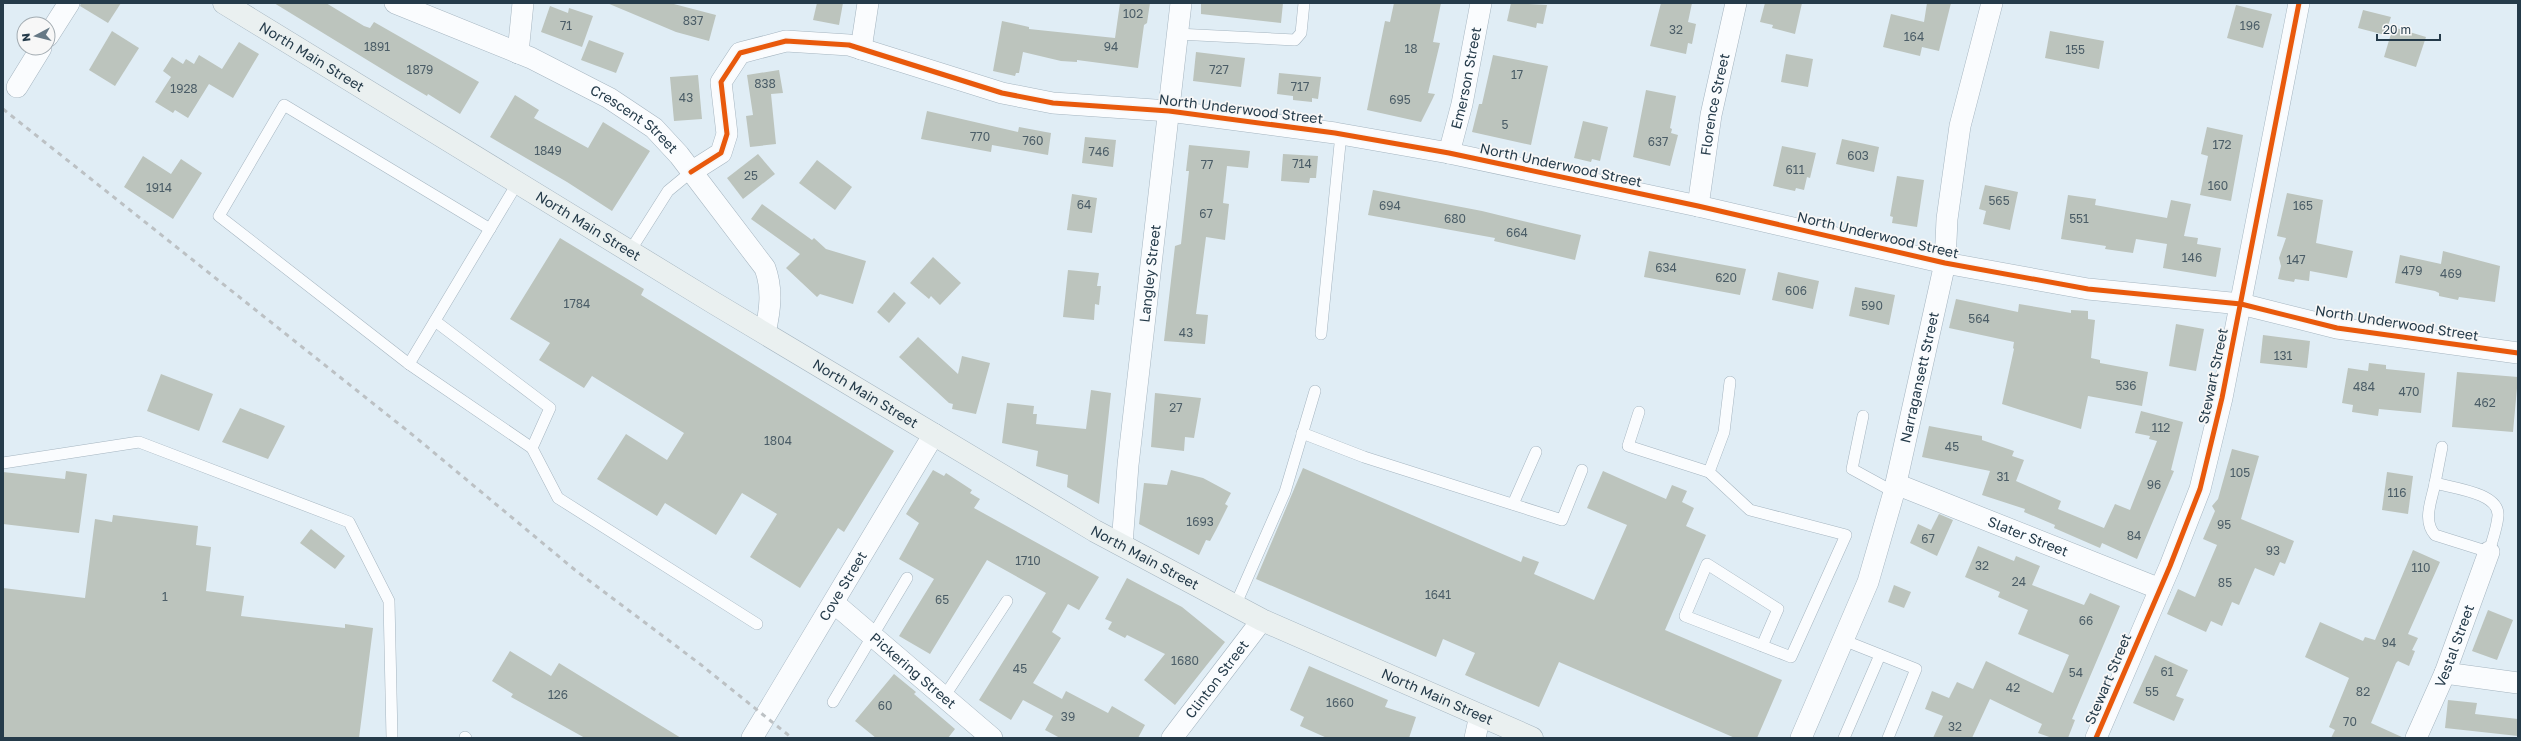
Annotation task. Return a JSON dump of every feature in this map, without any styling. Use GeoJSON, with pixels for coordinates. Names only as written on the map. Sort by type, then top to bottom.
{"type":"FeatureCollection","features":[{"type":"Feature","properties":{"kind":"main road","name":"North Main Street"},"geometry":{"type":"LineString","coordinates":[[229,4],[765,333],[1122,545],[1262,620],[1532,738]]}},
{"type":"Feature","properties":{"kind":"street"},"geometry":{"type":"LineString","coordinates":[[56,23],[69,3]]}},
{"type":"Feature","properties":{"kind":"street","name":"Crescent Street"},"geometry":{"type":"LineString","coordinates":[[395,3],[518,53],[609,98],[654,128],[691,172],[765,268],[769,287],[770,310],[765,333]]}},
{"type":"Feature","properties":{"kind":"street"},"geometry":{"type":"LineString","coordinates":[[518,53],[523,3]]}},
{"type":"Feature","properties":{"kind":"street"},"geometry":{"type":"LineString","coordinates":[[861,49],[868,3]]}},
{"type":"Feature","properties":{"kind":"street","name":"Langley Street"},"geometry":{"type":"LineString","coordinates":[[1122,545],[1128,458],[1181,3]]}},
{"type":"Feature","properties":{"kind":"street","name":"Emerson Street"},"geometry":{"type":"LineString","coordinates":[[1449,153],[1462,104],[1482,3]]}},
{"type":"Feature","properties":{"kind":"street","name":"Florence Street"},"geometry":{"type":"LineString","coordinates":[[1698,206],[1712,115],[1736,3]]}},
{"type":"Feature","properties":{"kind":"street","name":"Narragansett Street"},"geometry":{"type":"LineString","coordinates":[[1801,738],[1868,582],[1895,488],[1945,263],[1947,220],[1960,126],[1992,3]]}},
{"type":"Feature","properties":{"kind":"street","name":"Stewart Street"},"geometry":{"type":"LineString","coordinates":[[2096,738],[2160,589],[2200,489],[2222,398],[2299,3]]}},
{"type":"Feature","properties":{"kind":"street","name":"North Underwood Street"},"geometry":{"type":"LineString","coordinates":[[691,172],[721,153],[727,134],[720,82],[740,53],[786,41],[849,45],[1002,93],[1053,103],[1169,111],[1341,134],[1449,153],[1698,206],[1945,263],[2088,289],[2241,304],[2337,328],[2518,353]]}},
{"type":"Feature","properties":{"kind":"street"},"geometry":{"type":"LineString","coordinates":[[17,87],[36,56]]}},
{"type":"Feature","properties":{"kind":"street","name":"Cove Street"},"geometry":{"type":"LineString","coordinates":[[752,738],[934,434]]}},
{"type":"Feature","properties":{"kind":"street","name":"Slater Street"},"geometry":{"type":"LineString","coordinates":[[1895,488],[2160,589]]}},
{"type":"Feature","properties":{"kind":"street","name":"Vestal Street"},"geometry":{"type":"LineString","coordinates":[[2416,738],[2445,673],[2489,552]]}},
{"type":"Feature","properties":{"kind":"street","name":"Pickering Street"},"geometry":{"type":"LineString","coordinates":[[834,603],[992,738]]}},
{"type":"Feature","properties":{"kind":"street","name":"Clinton Street"},"geometry":{"type":"LineString","coordinates":[[1172,738],[1262,620]]}},
{"type":"Feature","properties":{"kind":"street"},"geometry":{"type":"LineString","coordinates":[[2445,673],[2518,684]]}},
{"type":"Feature","properties":{"kind":"street"},"geometry":{"type":"LineString","coordinates":[[1475,738],[1480,715]]}},
{"type":"Feature","properties":{"kind":"lane"},"geometry":{"type":"LineString","coordinates":[[1177,34],[1295,40],[1301,33],[1304,3]]}},
{"type":"Feature","properties":{"kind":"lane"},"geometry":{"type":"LineString","coordinates":[[490,229],[284,105],[219,216],[409,364],[532,448],[558,498],[757,624]]}},
{"type":"Feature","properties":{"kind":"lane"},"geometry":{"type":"LineString","coordinates":[[1320,334],[1341,134]]}},
{"type":"Feature","properties":{"kind":"lane"},"geometry":{"type":"LineString","coordinates":[[630,251],[668,191],[691,172]]}},
{"type":"Feature","properties":{"kind":"lane"},"geometry":{"type":"LineString","coordinates":[[409,364],[518,182]]}},
{"type":"Feature","properties":{"kind":"lane"},"geometry":{"type":"LineString","coordinates":[[435,320],[550,408],[532,448]]}},
{"type":"Feature","properties":{"kind":"lane"},"geometry":{"type":"LineString","coordinates":[[1709,472],[1724,432],[1730,382]]}},
{"type":"Feature","properties":{"kind":"lane"},"geometry":{"type":"LineString","coordinates":[[1235,606],[1285,492],[1315,391]]}},
{"type":"Feature","properties":{"kind":"lane"},"geometry":{"type":"LineString","coordinates":[[1639,412],[1628,446],[1709,472],[1750,510],[1846,535],[1791,657],[1762,646],[1685,616],[1707,564],[1778,609],[1762,646]]}},
{"type":"Feature","properties":{"kind":"lane"},"geometry":{"type":"LineString","coordinates":[[1864,416],[1852,469],[1895,488]]}},
{"type":"Feature","properties":{"kind":"lane"},"geometry":{"type":"LineString","coordinates":[[1302,434],[1364,457],[1562,520],[1582,470]]}},
{"type":"Feature","properties":{"kind":"lane"},"geometry":{"type":"LineString","coordinates":[[3,463],[139,442],[349,522],[389,601],[392,738]]}},
{"type":"Feature","properties":{"kind":"lane"},"geometry":{"type":"LineString","coordinates":[[2435,483],[2489,498],[2496,504],[2498,516],[2489,552],[2435,534],[2429,528],[2428,518],[2442,447]]}},
{"type":"Feature","properties":{"kind":"lane"},"geometry":{"type":"LineString","coordinates":[[1513,504],[1536,452]]}},
{"type":"Feature","properties":{"kind":"lane"},"geometry":{"type":"LineString","coordinates":[[833,702],[907,578]]}},
{"type":"Feature","properties":{"kind":"lane"},"geometry":{"type":"LineString","coordinates":[[944,697],[1007,601]]}},
{"type":"Feature","properties":{"kind":"lane"},"geometry":{"type":"LineString","coordinates":[[1843,640],[1916,669],[1888,738]]}},
{"type":"Feature","properties":{"kind":"lane"},"geometry":{"type":"LineString","coordinates":[[1844,738],[1880,655]]}},
{"type":"Feature","properties":{"kind":"building"},"geometry":{"type":"Polygon","coordinates":[[[81,3],[121,3],[108,23],[80,6],[81,3]]]}},
{"type":"Feature","properties":{"kind":"building"},"geometry":{"type":"Polygon","coordinates":[[[274,3],[326,3],[364,26],[370,28],[374,22],[479,82],[460,114],[428,94],[427,96],[395,77],[274,3]]]}},
{"type":"Feature","properties":{"kind":"building"},"geometry":{"type":"Polygon","coordinates":[[[607,3],[670,3],[716,15],[709,41],[676,32],[607,3]]]}},
{"type":"Feature","properties":{"kind":"building"},"geometry":{"type":"Polygon","coordinates":[[[817,3],[843,3],[839,25],[813,20],[817,3]]]}},
{"type":"Feature","properties":{"kind":"building"},"geometry":{"type":"Polygon","coordinates":[[[1120,3],[1150,3],[1147,23],[1144,25],[1138,68],[1077,60],[1077,62],[1061,61],[1023,52],[1019,73],[1016,73],[1015,76],[993,71],[1002,21],[1029,27],[1029,29],[1115,38],[1120,3]]]}},
{"type":"Feature","properties":{"kind":"building"},"geometry":{"type":"Polygon","coordinates":[[[1201,3],[1283,3],[1281,23],[1201,14],[1201,3]]]}},
{"type":"Feature","properties":{"kind":"building"},"geometry":{"type":"Polygon","coordinates":[[[1394,3],[1441,3],[1433,42],[1440,43],[1428,93],[1435,94],[1421,122],[1367,110],[1385,21],[1390,22],[1394,3]]]}},
{"type":"Feature","properties":{"kind":"building"},"geometry":{"type":"Polygon","coordinates":[[[1511,3],[1547,5],[1543,24],[1537,23],[1536,28],[1507,21],[1511,3]]]}},
{"type":"Feature","properties":{"kind":"building"},"geometry":{"type":"Polygon","coordinates":[[[1661,3],[1692,3],[1688,22],[1696,24],[1692,44],[1688,43],[1686,54],[1650,46],[1661,3]]]}},
{"type":"Feature","properties":{"kind":"building"},"geometry":{"type":"Polygon","coordinates":[[[1765,3],[1802,3],[1795,34],[1772,28],[1773,25],[1760,22],[1765,3]]]}},
{"type":"Feature","properties":{"kind":"building"},"geometry":{"type":"Polygon","coordinates":[[[1927,3],[1951,3],[1939,51],[1922,47],[1920,56],[1883,47],[1891,14],[1924,22],[1927,3]]]}},
{"type":"Feature","properties":{"kind":"building"},"geometry":{"type":"Polygon","coordinates":[[[2236,5],[2272,14],[2263,48],[2227,38],[2236,5]]]}},
{"type":"Feature","properties":{"kind":"building"},"geometry":{"type":"Polygon","coordinates":[[[550,6],[568,13],[569,8],[593,16],[582,47],[541,32],[550,6]]]}},
{"type":"Feature","properties":{"kind":"building"},"geometry":{"type":"Polygon","coordinates":[[[2363,10],[2391,17],[2385,35],[2358,28],[2363,10]]]}},
{"type":"Feature","properties":{"kind":"building"},"geometry":{"type":"Polygon","coordinates":[[[2393,27],[2426,37],[2416,67],[2384,57],[2393,27]]]}},
{"type":"Feature","properties":{"kind":"building"},"geometry":{"type":"Polygon","coordinates":[[[112,31],[139,48],[115,86],[89,70],[112,31]]]}},
{"type":"Feature","properties":{"kind":"building"},"geometry":{"type":"Polygon","coordinates":[[[2050,31],[2104,41],[2099,69],[2045,58],[2050,31]]]}},
{"type":"Feature","properties":{"kind":"building"},"geometry":{"type":"Polygon","coordinates":[[[589,40],[624,53],[616,73],[581,60],[589,40]]]}},
{"type":"Feature","properties":{"kind":"building"},"geometry":{"type":"Polygon","coordinates":[[[239,42],[259,54],[233,98],[209,84],[188,118],[175,110],[173,113],[155,102],[171,77],[163,71],[172,57],[183,64],[186,59],[194,64],[199,55],[222,69],[239,42]]]}},
{"type":"Feature","properties":{"kind":"building"},"geometry":{"type":"Polygon","coordinates":[[[1196,52],[1245,58],[1241,87],[1193,81],[1196,52]]]}},
{"type":"Feature","properties":{"kind":"building"},"geometry":{"type":"Polygon","coordinates":[[[1786,54],[1813,59],[1808,87],[1781,82],[1786,54]]]}},
{"type":"Feature","properties":{"kind":"building"},"geometry":{"type":"Polygon","coordinates":[[[1493,55],[1548,66],[1531,145],[1472,132],[1479,104],[1482,104],[1493,55]]]}},
{"type":"Feature","properties":{"kind":"building"},"geometry":{"type":"Polygon","coordinates":[[[779,70],[783,93],[771,94],[776,144],[750,147],[746,116],[753,115],[747,75],[779,70]]]}},
{"type":"Feature","properties":{"kind":"building"},"geometry":{"type":"Polygon","coordinates":[[[1279,73],[1321,77],[1318,99],[1312,98],[1312,102],[1293,100],[1293,96],[1277,94],[1279,73]]]}},
{"type":"Feature","properties":{"kind":"building"},"geometry":{"type":"Polygon","coordinates":[[[698,75],[702,119],[674,121],[670,77],[698,75]]]}},
{"type":"Feature","properties":{"kind":"building"},"geometry":{"type":"Polygon","coordinates":[[[1646,90],[1676,96],[1670,128],[1672,129],[1671,133],[1678,135],[1670,166],[1633,157],[1646,90]]]}},
{"type":"Feature","properties":{"kind":"building"},"geometry":{"type":"Polygon","coordinates":[[[515,95],[539,110],[534,118],[588,148],[603,122],[650,151],[612,211],[567,182],[490,137],[515,95]]]}},
{"type":"Feature","properties":{"kind":"building"},"geometry":{"type":"Polygon","coordinates":[[[927,111],[1018,132],[1019,127],[1051,133],[1048,155],[992,145],[991,152],[921,139],[927,111]]]}},
{"type":"Feature","properties":{"kind":"building"},"geometry":{"type":"Polygon","coordinates":[[[1583,121],[1608,127],[1600,161],[1592,159],[1591,162],[1574,158],[1583,121]]]}},
{"type":"Feature","properties":{"kind":"building"},"geometry":{"type":"Polygon","coordinates":[[[2207,127],[2243,135],[2231,201],[2200,195],[2208,156],[2201,154],[2207,127]]]}},
{"type":"Feature","properties":{"kind":"building"},"geometry":{"type":"Polygon","coordinates":[[[1085,137],[1116,140],[1113,167],[1082,163],[1085,137]]]}},
{"type":"Feature","properties":{"kind":"building"},"geometry":{"type":"Polygon","coordinates":[[[1842,139],[1879,147],[1874,172],[1836,164],[1842,139]]]}},
{"type":"Feature","properties":{"kind":"building"},"geometry":{"type":"Polygon","coordinates":[[[1189,145],[1250,151],[1248,168],[1227,166],[1223,203],[1229,204],[1225,240],[1206,237],[1196,314],[1208,315],[1205,344],[1164,341],[1175,246],[1181,244],[1189,171],[1186,171],[1189,145]]]}},
{"type":"Feature","properties":{"kind":"building"},"geometry":{"type":"Polygon","coordinates":[[[1782,146],[1816,153],[1810,178],[1807,177],[1804,190],[1796,188],[1795,191],[1773,186],[1782,146]]]}},
{"type":"Feature","properties":{"kind":"building"},"geometry":{"type":"Polygon","coordinates":[[[758,154],[775,174],[743,199],[727,178],[758,154]]]}},
{"type":"Feature","properties":{"kind":"building"},"geometry":{"type":"Polygon","coordinates":[[[1283,154],[1318,156],[1316,178],[1310,178],[1309,183],[1281,181],[1283,154]]]}},
{"type":"Feature","properties":{"kind":"building"},"geometry":{"type":"Polygon","coordinates":[[[143,156],[171,174],[181,159],[202,173],[173,219],[124,187],[143,156]]]}},
{"type":"Feature","properties":{"kind":"building"},"geometry":{"type":"Polygon","coordinates":[[[817,160],[852,187],[835,210],[799,183],[817,160]]]}},
{"type":"Feature","properties":{"kind":"building"},"geometry":{"type":"Polygon","coordinates":[[[1897,176],[1924,180],[1917,227],[1892,223],[1893,217],[1890,216],[1897,176]]]}},
{"type":"Feature","properties":{"kind":"building"},"geometry":{"type":"Polygon","coordinates":[[[1985,185],[2018,192],[2010,230],[1983,224],[1986,211],[1979,209],[1985,185]]]}},
{"type":"Feature","properties":{"kind":"building"},"geometry":{"type":"Polygon","coordinates":[[[1373,190],[1482,211],[1581,235],[1575,260],[1494,241],[1495,238],[1368,215],[1373,190]]]}},
{"type":"Feature","properties":{"kind":"building"},"geometry":{"type":"Polygon","coordinates":[[[2287,193],[2323,200],[2316,243],[2353,251],[2347,278],[2310,271],[2309,281],[2295,279],[2294,282],[2278,279],[2281,266],[2279,258],[2286,238],[2277,236],[2287,193]]]}},
{"type":"Feature","properties":{"kind":"building"},"geometry":{"type":"Polygon","coordinates":[[[1072,194],[1097,198],[1092,233],[1067,230],[1072,194]]]}},
{"type":"Feature","properties":{"kind":"building"},"geometry":{"type":"Polygon","coordinates":[[[2068,195],[2096,199],[2095,205],[2167,218],[2171,200],[2191,204],[2184,236],[2198,238],[2197,244],[2221,248],[2216,277],[2163,268],[2167,244],[2136,239],[2133,253],[2105,249],[2106,246],[2061,239],[2068,195]]]}},
{"type":"Feature","properties":{"kind":"building"},"geometry":{"type":"Polygon","coordinates":[[[762,204],[812,240],[814,238],[826,249],[866,261],[853,304],[820,294],[817,297],[786,268],[800,254],[751,219],[762,204]]]}},
{"type":"Feature","properties":{"kind":"building"},"geometry":{"type":"Polygon","coordinates":[[[560,238],[644,289],[641,295],[894,451],[844,532],[838,528],[800,588],[750,557],[777,514],[742,493],[716,535],[665,503],[657,516],[597,479],[626,434],[667,460],[684,433],[592,376],[584,388],[539,360],[550,343],[510,319],[560,238]]]}},
{"type":"Feature","properties":{"kind":"building"},"geometry":{"type":"Polygon","coordinates":[[[1649,251],[1746,269],[1740,295],[1644,277],[1649,251]]]}},
{"type":"Feature","properties":{"kind":"building"},"geometry":{"type":"Polygon","coordinates":[[[2443,251],[2500,266],[2495,302],[2459,297],[2458,300],[2439,296],[2439,293],[2435,291],[2395,283],[2400,255],[2441,264],[2443,251]]]}},
{"type":"Feature","properties":{"kind":"building"},"geometry":{"type":"Polygon","coordinates":[[[933,257],[961,283],[940,305],[931,296],[929,299],[910,283],[933,257]]]}},
{"type":"Feature","properties":{"kind":"building"},"geometry":{"type":"Polygon","coordinates":[[[1068,270],[1099,273],[1097,286],[1101,286],[1099,305],[1095,304],[1094,320],[1063,317],[1068,270]]]}},
{"type":"Feature","properties":{"kind":"building"},"geometry":{"type":"Polygon","coordinates":[[[1778,272],[1819,281],[1813,309],[1772,300],[1778,272]]]}},
{"type":"Feature","properties":{"kind":"building"},"geometry":{"type":"Polygon","coordinates":[[[1855,287],[1895,295],[1889,325],[1849,316],[1855,287]]]}},
{"type":"Feature","properties":{"kind":"building"},"geometry":{"type":"Polygon","coordinates":[[[894,292],[906,303],[889,323],[877,312],[894,292]]]}},
{"type":"Feature","properties":{"kind":"building"},"geometry":{"type":"Polygon","coordinates":[[[1956,299],[2018,312],[2019,304],[2071,313],[2071,310],[2088,311],[2088,319],[2095,320],[2091,358],[2100,360],[2100,363],[2148,372],[2142,406],[2088,396],[2081,429],[2002,404],[2014,349],[2014,342],[1949,328],[1956,299]]]}},
{"type":"Feature","properties":{"kind":"building"},"geometry":{"type":"Polygon","coordinates":[[[2176,324],[2204,329],[2196,371],[2169,366],[2176,324]]]}},
{"type":"Feature","properties":{"kind":"building"},"geometry":{"type":"Polygon","coordinates":[[[2263,335],[2310,341],[2307,368],[2260,363],[2263,335]]]}},
{"type":"Feature","properties":{"kind":"building"},"geometry":{"type":"Polygon","coordinates":[[[918,337],[958,374],[962,356],[990,363],[976,414],[952,409],[953,404],[949,403],[899,357],[918,337]]]}},
{"type":"Feature","properties":{"kind":"building"},"geometry":{"type":"Polygon","coordinates":[[[2369,363],[2386,365],[2386,369],[2425,373],[2421,413],[2379,409],[2378,416],[2352,412],[2353,405],[2342,403],[2348,368],[2368,371],[2369,363]]]}},
{"type":"Feature","properties":{"kind":"building"},"geometry":{"type":"Polygon","coordinates":[[[2457,372],[2518,377],[2513,432],[2452,427],[2457,372]]]}},
{"type":"Feature","properties":{"kind":"building"},"geometry":{"type":"Polygon","coordinates":[[[161,374],[213,394],[199,431],[147,411],[161,374]]]}},
{"type":"Feature","properties":{"kind":"building"},"geometry":{"type":"Polygon","coordinates":[[[1091,390],[1111,393],[1099,504],[1067,487],[1068,475],[1036,466],[1038,451],[1002,443],[1007,403],[1034,406],[1033,414],[1037,414],[1036,424],[1086,429],[1091,390]]]}},
{"type":"Feature","properties":{"kind":"building"},"geometry":{"type":"Polygon","coordinates":[[[1155,393],[1201,398],[1194,438],[1185,437],[1184,451],[1151,447],[1155,393]]]}},
{"type":"Feature","properties":{"kind":"building"},"geometry":{"type":"Polygon","coordinates":[[[240,408],[285,426],[268,459],[222,442],[240,408]]]}},
{"type":"Feature","properties":{"kind":"building"},"geometry":{"type":"Polygon","coordinates":[[[2141,411],[2183,422],[2171,470],[2174,471],[2137,559],[2102,543],[2100,548],[2054,528],[2055,525],[2024,512],[2025,509],[1982,495],[1990,471],[1922,457],[1929,426],[1982,436],[1982,440],[2014,451],[2012,456],[2024,460],[2016,481],[2061,501],[2058,509],[2104,528],[2115,504],[2130,510],[2157,441],[2149,439],[2150,436],[2135,433],[2141,411]]]}},
{"type":"Feature","properties":{"kind":"building"},"geometry":{"type":"Polygon","coordinates":[[[2232,449],[2259,456],[2241,519],[2294,541],[2285,564],[2280,562],[2274,576],[2255,568],[2239,605],[2232,602],[2222,626],[2211,621],[2206,632],[2167,614],[2178,589],[2195,597],[2217,545],[2203,539],[2215,511],[2212,506],[2218,499],[2232,449]]]}},
{"type":"Feature","properties":{"kind":"building"},"geometry":{"type":"Polygon","coordinates":[[[1303,468],[1521,562],[1523,556],[1539,562],[1534,574],[1594,600],[1627,525],[1587,508],[1603,471],[1666,499],[1672,485],[1687,491],[1682,502],[1694,508],[1686,526],[1706,535],[1665,630],[1782,680],[1757,738],[1735,738],[1559,662],[1539,707],[1465,675],[1475,653],[1443,639],[1436,657],[1256,579],[1303,468]]]}},
{"type":"Feature","properties":{"kind":"building"},"geometry":{"type":"Polygon","coordinates":[[[933,470],[944,476],[946,473],[972,490],[970,493],[980,499],[974,508],[1099,577],[1079,610],[1068,604],[1052,632],[1061,638],[1033,683],[1062,699],[1066,691],[1108,713],[1112,706],[1145,725],[1138,738],[1060,738],[1045,730],[1053,716],[1023,700],[1011,720],[979,700],[1046,593],[987,560],[930,654],[899,636],[934,579],[899,559],[919,523],[906,514],[933,470]]]}},
{"type":"Feature","properties":{"kind":"building"},"geometry":{"type":"Polygon","coordinates":[[[1171,470],[1203,478],[1231,493],[1225,504],[1228,506],[1216,530],[1210,541],[1206,540],[1199,555],[1139,524],[1144,483],[1167,485],[1171,470]]]}},
{"type":"Feature","properties":{"kind":"building"},"geometry":{"type":"Polygon","coordinates":[[[66,471],[87,474],[79,533],[3,524],[3,472],[65,479],[66,471]]]}},
{"type":"Feature","properties":{"kind":"building"},"geometry":{"type":"Polygon","coordinates":[[[2387,472],[2413,476],[2408,514],[2382,510],[2387,472]]]}},
{"type":"Feature","properties":{"kind":"building"},"geometry":{"type":"Polygon","coordinates":[[[1939,514],[1953,520],[1937,556],[1910,543],[1918,524],[1931,530],[1939,514]]]}},
{"type":"Feature","properties":{"kind":"building"},"geometry":{"type":"Polygon","coordinates":[[[113,515],[198,526],[196,545],[211,547],[206,591],[244,596],[241,616],[345,628],[345,624],[373,628],[359,738],[3,738],[3,588],[85,598],[95,519],[112,522],[113,515]]]}},
{"type":"Feature","properties":{"kind":"building"},"geometry":{"type":"Polygon","coordinates":[[[311,529],[345,556],[335,569],[300,543],[311,529]]]}},
{"type":"Feature","properties":{"kind":"building"},"geometry":{"type":"Polygon","coordinates":[[[1978,546],[2014,561],[2016,556],[2040,566],[2032,585],[2084,605],[2090,593],[2120,606],[2072,719],[2075,720],[2068,738],[2052,738],[2038,733],[2042,724],[1990,699],[1972,738],[1933,738],[1943,716],[1925,709],[1932,691],[1949,698],[1957,682],[1973,689],[1986,661],[2053,693],[2069,655],[2018,634],[2028,610],[1998,597],[2000,592],[1965,577],[1978,546]]]}},
{"type":"Feature","properties":{"kind":"building"},"geometry":{"type":"Polygon","coordinates":[[[2413,550],[2440,562],[2408,634],[2418,638],[2412,650],[2415,651],[2409,666],[2398,661],[2396,663],[2371,723],[2404,738],[2331,738],[2335,730],[2329,727],[2349,678],[2305,657],[2320,622],[2363,641],[2365,637],[2375,640],[2413,550]]]}},
{"type":"Feature","properties":{"kind":"building"},"geometry":{"type":"Polygon","coordinates":[[[1127,578],[1182,607],[1225,642],[1175,705],[1144,680],[1165,654],[1127,635],[1125,638],[1108,629],[1112,622],[1105,619],[1127,578]]]}},
{"type":"Feature","properties":{"kind":"building"},"geometry":{"type":"Polygon","coordinates":[[[1894,585],[1911,592],[1904,608],[1888,602],[1894,585]]]}},
{"type":"Feature","properties":{"kind":"building"},"geometry":{"type":"Polygon","coordinates":[[[2488,610],[2513,620],[2497,660],[2472,651],[2488,610]]]}},
{"type":"Feature","properties":{"kind":"building"},"geometry":{"type":"Polygon","coordinates":[[[510,651],[551,676],[559,663],[681,738],[585,738],[511,697],[513,694],[492,681],[510,651]]]}},
{"type":"Feature","properties":{"kind":"building"},"geometry":{"type":"Polygon","coordinates":[[[2155,655],[2188,670],[2176,696],[2184,699],[2174,721],[2133,703],[2155,655]]]}},
{"type":"Feature","properties":{"kind":"building"},"geometry":{"type":"Polygon","coordinates":[[[1309,666],[1388,700],[1385,707],[1416,717],[1409,738],[1327,738],[1300,726],[1304,717],[1290,710],[1309,666]]]}},
{"type":"Feature","properties":{"kind":"building"},"geometry":{"type":"Polygon","coordinates":[[[894,674],[916,692],[914,694],[955,729],[948,738],[876,738],[855,721],[894,674]]]}},
{"type":"Feature","properties":{"kind":"building"},"geometry":{"type":"Polygon","coordinates":[[[2448,700],[2477,703],[2475,714],[2518,719],[2518,736],[2445,728],[2448,700]]]}},
{"type":"Feature","properties":{"kind":"railway"},"geometry":{"type":"LineString","coordinates":[[3,109],[414,436],[575,570],[700,664],[792,738]]}},
{"type":"Feature","properties":{"kind":"cycle path"},"geometry":{"type":"LineString","coordinates":[[2096,738],[2170,566],[2200,489],[2222,398],[2299,3]]}},
{"type":"Feature","properties":{"kind":"cycle path"},"geometry":{"type":"LineString","coordinates":[[691,172],[721,153],[727,134],[721,82],[740,53],[786,41],[849,45],[1002,93],[1053,103],[1169,111],[1335,133],[1449,153],[1698,206],[1945,263],[2088,289],[2241,304],[2337,328],[2518,353]]}}]}
